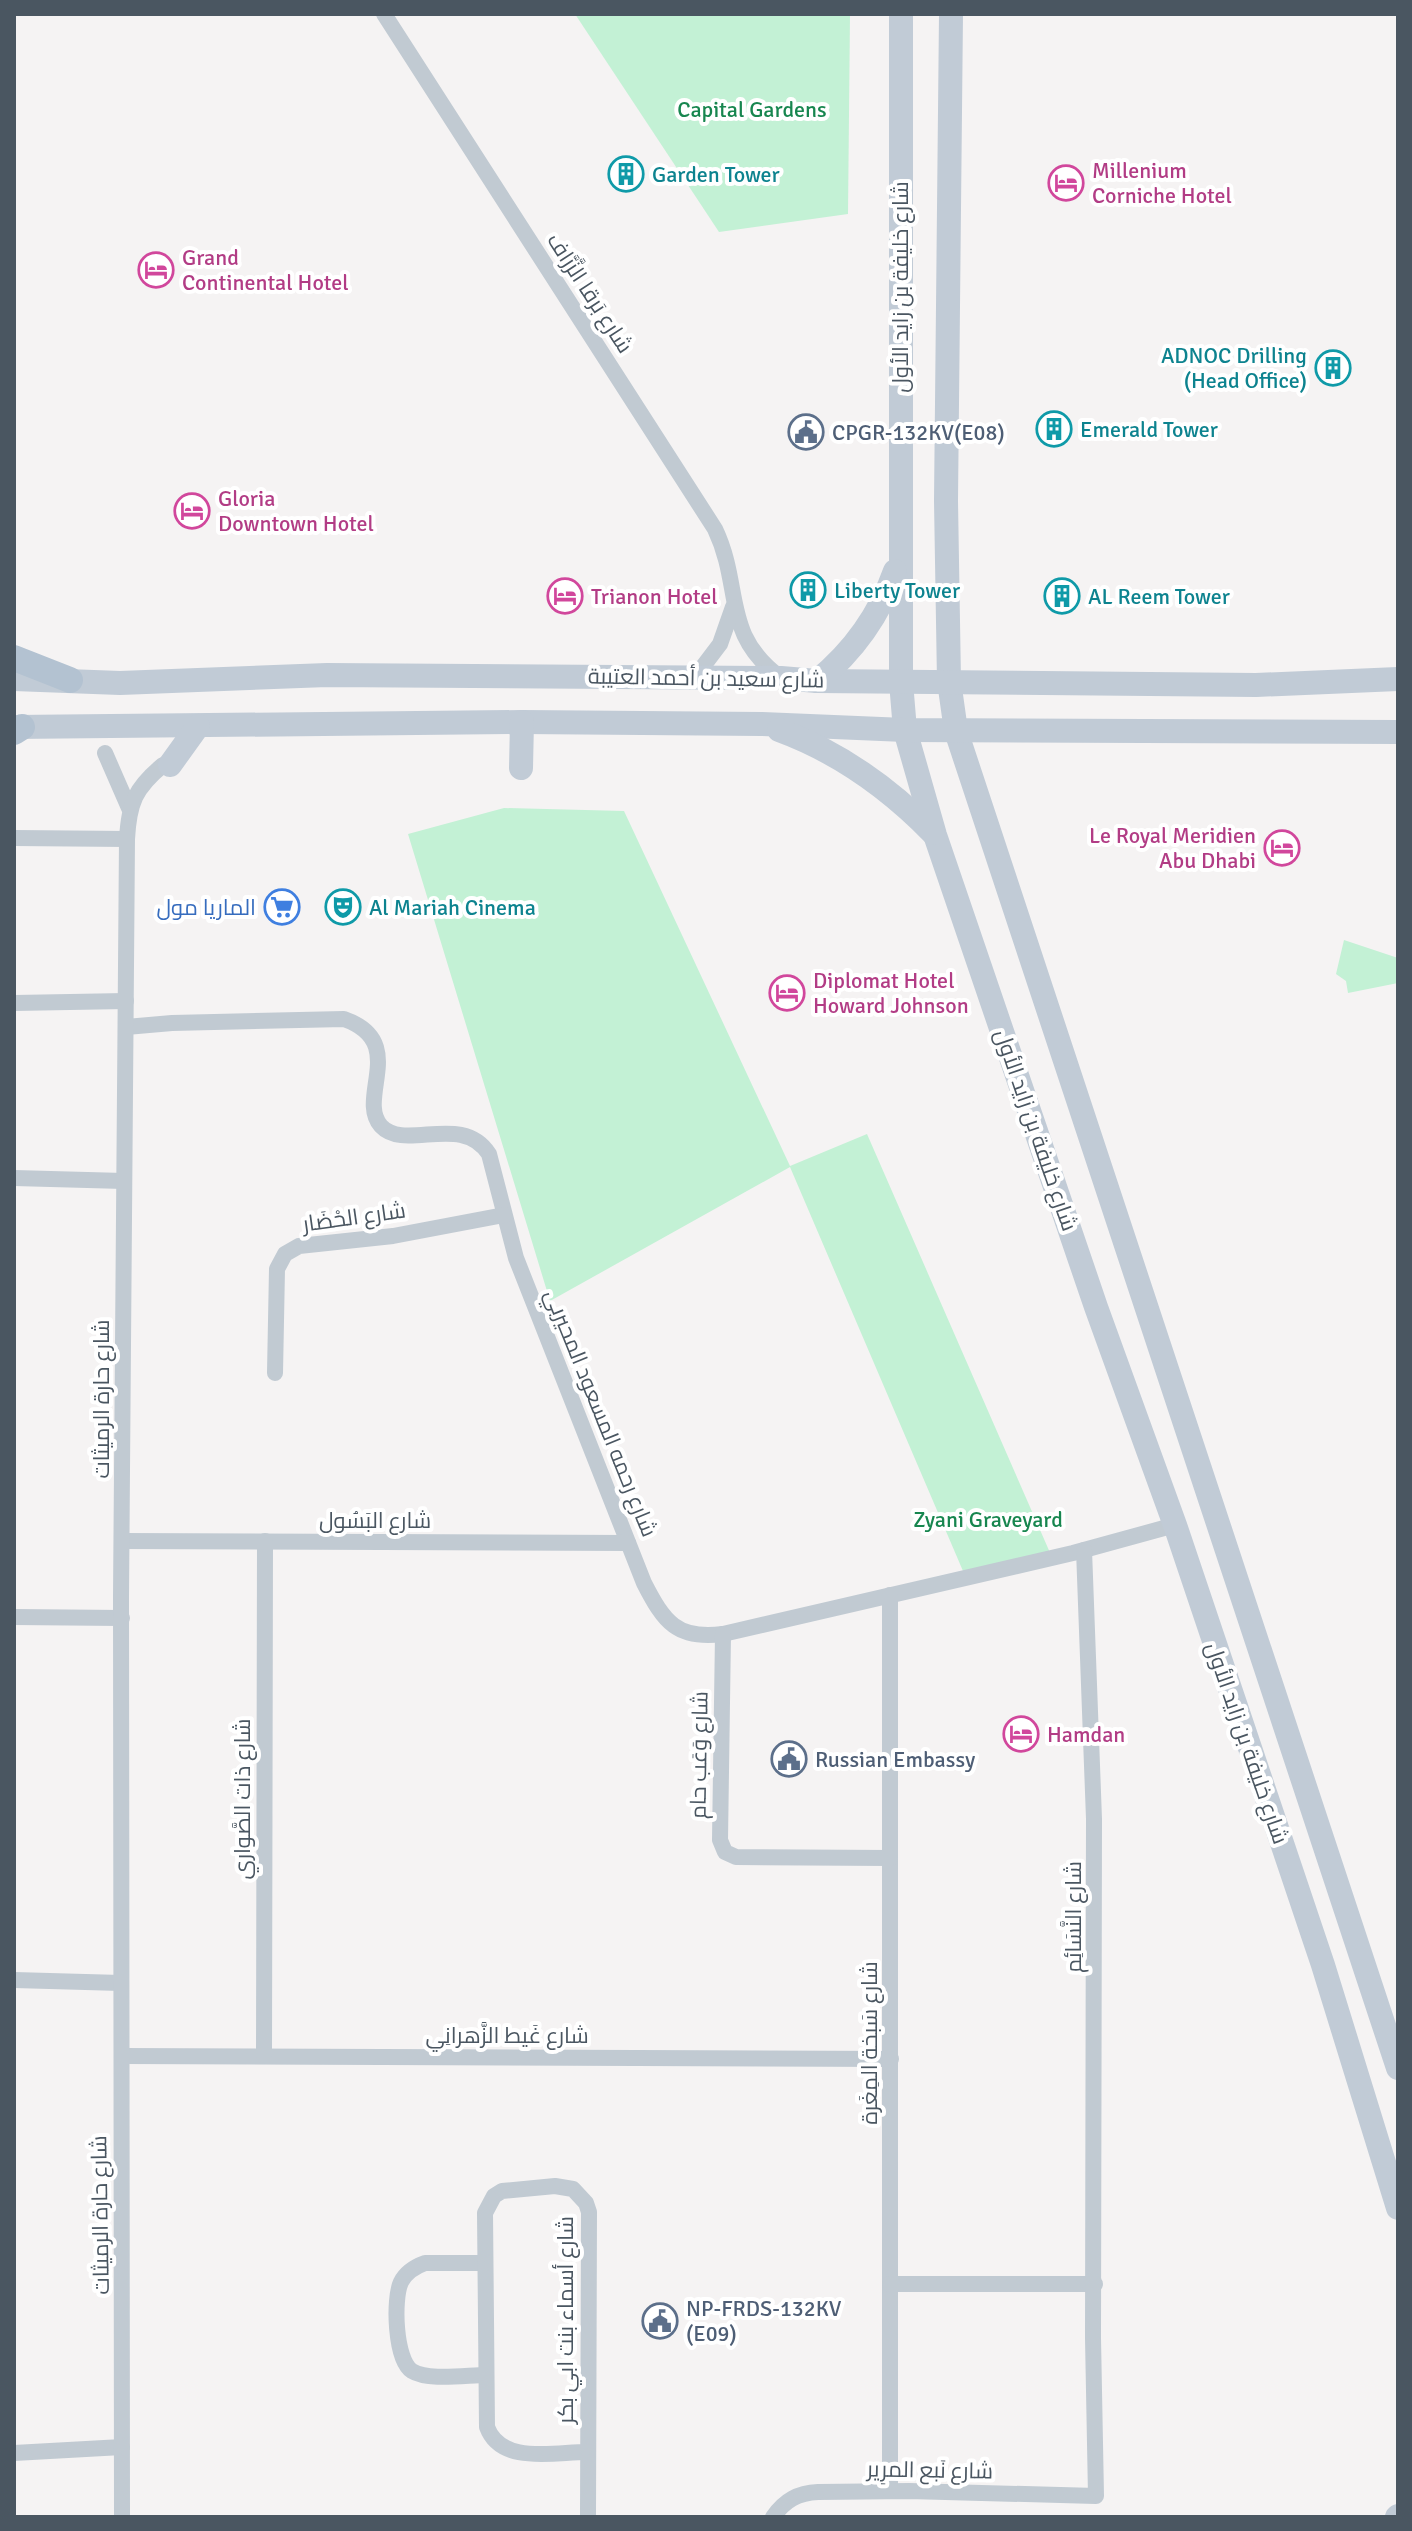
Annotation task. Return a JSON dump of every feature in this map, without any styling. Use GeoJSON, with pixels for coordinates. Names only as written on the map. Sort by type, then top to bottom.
{"type":"FeatureCollection","features":[{"type":"Feature","properties":{"kind":"main road","name":"شارع خليفة بن زايد الأول"},"geometry":{"type":"LineString","coordinates":[[901,14],[901,682],[905,730],[935,835],[1096,1307],[1175,1525],[1323,1965],[1398,2208]]}},
{"type":"Feature","properties":{"kind":"main road","name":"شارع خليفة بن زايد الأول"},"geometry":{"type":"LineString","coordinates":[[951,14],[946,501],[949,681],[956,731],[1398,2068]]}},
{"type":"Feature","properties":{"kind":"main road"},"geometry":{"type":"LineString","coordinates":[[817,681],[835,667],[865,633],[887,592],[901,549]]}},
{"type":"Feature","properties":{"kind":"main road"},"geometry":{"type":"LineString","coordinates":[[14,658],[70,680]]}},
{"type":"Feature","properties":{"kind":"main road","name":"شارع سعيد بن أحمد العتيبة"},"geometry":{"type":"LineString","coordinates":[[14,679],[120,683],[327,675],[1256,685],[1398,679]]}},
{"type":"Feature","properties":{"kind":"main road"},"geometry":{"type":"LineString","coordinates":[[521,768],[522,722]]}},
{"type":"Feature","properties":{"kind":"main road","name":"شارع سعيد بن أحمد العتيبة"},"geometry":{"type":"LineString","coordinates":[[17,728],[522,722],[762,724],[956,731],[1398,732]]}},
{"type":"Feature","properties":{"kind":"main road"},"geometry":{"type":"LineString","coordinates":[[762,724],[805,741],[856,768],[884,788],[935,835]]}},
{"type":"Feature","properties":{"kind":"main road"},"geometry":{"type":"LineString","coordinates":[[166,765],[198,726]]}},
{"type":"Feature","properties":{"kind":"street","name":"شارع بَرقا الزَّرَّاف"},"geometry":{"type":"LineString","coordinates":[[384,14],[715,529],[728,564],[734,605],[745,639],[754,654],[781,678]]}},
{"type":"Feature","properties":{"kind":"street","name":"شارع بَرقا الزَّرَّاف"},"geometry":{"type":"LineString","coordinates":[[695,677],[720,644],[734,605]]}},
{"type":"Feature","properties":{"kind":"street","name":"شارع حارة الرميثات"},"geometry":{"type":"LineString","coordinates":[[105,753],[129,808],[122,1541],[122,2517]]}},
{"type":"Feature","properties":{"kind":"street"},"geometry":{"type":"LineString","coordinates":[[129,808],[143,784],[166,765]]}},
{"type":"Feature","properties":{"kind":"street"},"geometry":{"type":"LineString","coordinates":[[14,838],[127,839]]}},
{"type":"Feature","properties":{"kind":"street"},"geometry":{"type":"LineString","coordinates":[[14,1003],[126,1001]]}},
{"type":"Feature","properties":{"kind":"street","name":"شارع رحمه المسعود المحيربي"},"geometry":{"type":"LineString","coordinates":[[126,1027],[331,1018],[356,1024],[367,1032],[378,1055],[375,1114],[382,1127],[394,1134],[464,1134],[474,1138],[489,1154],[516,1258],[644,1583],[665,1620],[688,1634],[701,1637],[723,1634],[1084,1550],[1175,1525]]}},
{"type":"Feature","properties":{"kind":"street"},"geometry":{"type":"LineString","coordinates":[[14,1178],[124,1181]]}},
{"type":"Feature","properties":{"kind":"street","name":"شارع الحْضَار"},"geometry":{"type":"LineString","coordinates":[[275,1373],[277,1269],[292,1249],[308,1244],[393,1236],[504,1215]]}},
{"type":"Feature","properties":{"kind":"street","name":"شارع البَسُول"},"geometry":{"type":"LineString","coordinates":[[122,1541],[628,1543]]}},
{"type":"Feature","properties":{"kind":"street","name":"شارع ذات الصَّواري"},"geometry":{"type":"LineString","coordinates":[[264,2056],[265,1541]]}},
{"type":"Feature","properties":{"kind":"street","name":"شارع النَّسَائِم"},"geometry":{"type":"LineString","coordinates":[[1084,1550],[1094,1819],[1093,2338],[1096,2496]]}},
{"type":"Feature","properties":{"kind":"street","name":"شارع سَبخة المِغَرة"},"geometry":{"type":"LineString","coordinates":[[890,1595],[890,2491]]}},
{"type":"Feature","properties":{"kind":"street"},"geometry":{"type":"LineString","coordinates":[[14,1617],[122,1618]]}},
{"type":"Feature","properties":{"kind":"street","name":"شارع وَعَب حام"},"geometry":{"type":"LineString","coordinates":[[723,1634],[720,1840],[725,1852],[736,1857],[890,1858]]}},
{"type":"Feature","properties":{"kind":"street"},"geometry":{"type":"LineString","coordinates":[[14,1980],[121,1983]]}},
{"type":"Feature","properties":{"kind":"street","name":"شارع غَيط الزَّهرانِي"},"geometry":{"type":"LineString","coordinates":[[123,2056],[891,2059]]}},
{"type":"Feature","properties":{"kind":"street","name":"شارع أسماء بنت ابي بكر"},"geometry":{"type":"LineString","coordinates":[[587,2452],[513,2452],[496,2444],[487,2427],[485,2213],[494,2196],[511,2188],[564,2186],[573,2189],[586,2203],[589,2222],[588,2517]]}},
{"type":"Feature","properties":{"kind":"street"},"geometry":{"type":"LineString","coordinates":[[485,2263],[425,2263],[402,2280],[398,2298],[399,2354],[408,2368],[422,2375],[486,2375]]}},
{"type":"Feature","properties":{"kind":"street"},"geometry":{"type":"LineString","coordinates":[[890,2284],[1095,2284]]}},
{"type":"Feature","properties":{"kind":"street"},"geometry":{"type":"LineString","coordinates":[[14,2453],[122,2447]]}},
{"type":"Feature","properties":{"kind":"street","name":"شارع نَبع المرِير"},"geometry":{"type":"LineString","coordinates":[[773,2517],[790,2498],[804,2493],[909,2491],[1096,2496]]}},
{"type":"Feature","properties":{"kind":"green space","name":"Capital Gardens"},"geometry":{"type":"Polygon","coordinates":[[[575,14],[850,14],[848,214],[719,232],[575,14]]]}},
{"type":"Feature","properties":{"kind":"green space","name":"Zyani Graveyard"},"geometry":{"type":"Polygon","coordinates":[[[504,808],[624,811],[790,1166],[867,1134],[1051,1555],[963,1571],[790,1167],[550,1301],[408,834],[504,808]]]}},
{"type":"Feature","properties":{"kind":"green space"},"geometry":{"type":"Polygon","coordinates":[[[1344,940],[1398,958],[1398,983],[1348,993],[1346,981],[1336,974],[1344,940]]]}},
{"type":"Feature","properties":{"kind":"place","name":"Garden Tower"},"geometry":{"type":"Point","coordinates":[626,174]}},
{"type":"Feature","properties":{"kind":"place","name":"Millenium Corniche Hotel"},"geometry":{"type":"Point","coordinates":[1066,183]}},
{"type":"Feature","properties":{"kind":"place","name":"Grand Continental Hotel"},"geometry":{"type":"Point","coordinates":[156,270]}},
{"type":"Feature","properties":{"kind":"place","name":"ADNOC Drilling (Head Office)"},"geometry":{"type":"Point","coordinates":[1333,368]}},
{"type":"Feature","properties":{"kind":"place","name":"Emerald Tower"},"geometry":{"type":"Point","coordinates":[1054,429]}},
{"type":"Feature","properties":{"kind":"place","name":"CPGR-132KV(E08)"},"geometry":{"type":"Point","coordinates":[806,432]}},
{"type":"Feature","properties":{"kind":"place","name":"Gloria Downtown Hotel"},"geometry":{"type":"Point","coordinates":[192,511]}},
{"type":"Feature","properties":{"kind":"place","name":"Liberty Tower"},"geometry":{"type":"Point","coordinates":[808,590]}},
{"type":"Feature","properties":{"kind":"place","name":"Trianon Hotel"},"geometry":{"type":"Point","coordinates":[565,596]}},
{"type":"Feature","properties":{"kind":"place","name":"AL Reem Tower"},"geometry":{"type":"Point","coordinates":[1062,596]}},
{"type":"Feature","properties":{"kind":"place","name":"Le Royal Meridien Abu Dhabi"},"geometry":{"type":"Point","coordinates":[1282,848]}},
{"type":"Feature","properties":{"kind":"place","name":"الماريا مول"},"geometry":{"type":"Point","coordinates":[282,907]}},
{"type":"Feature","properties":{"kind":"place","name":"Al Mariah Cinema"},"geometry":{"type":"Point","coordinates":[343,907]}},
{"type":"Feature","properties":{"kind":"place","name":"Diplomat Hotel Howard Johnson"},"geometry":{"type":"Point","coordinates":[787,993]}},
{"type":"Feature","properties":{"kind":"place","name":"Hamdan"},"geometry":{"type":"Point","coordinates":[1021,1734]}},
{"type":"Feature","properties":{"kind":"place","name":"Russian Embassy"},"geometry":{"type":"Point","coordinates":[789,1759]}},
{"type":"Feature","properties":{"kind":"place","name":"NP-FRDS-132KV (E09)"},"geometry":{"type":"Point","coordinates":[660,2321]}}]}
